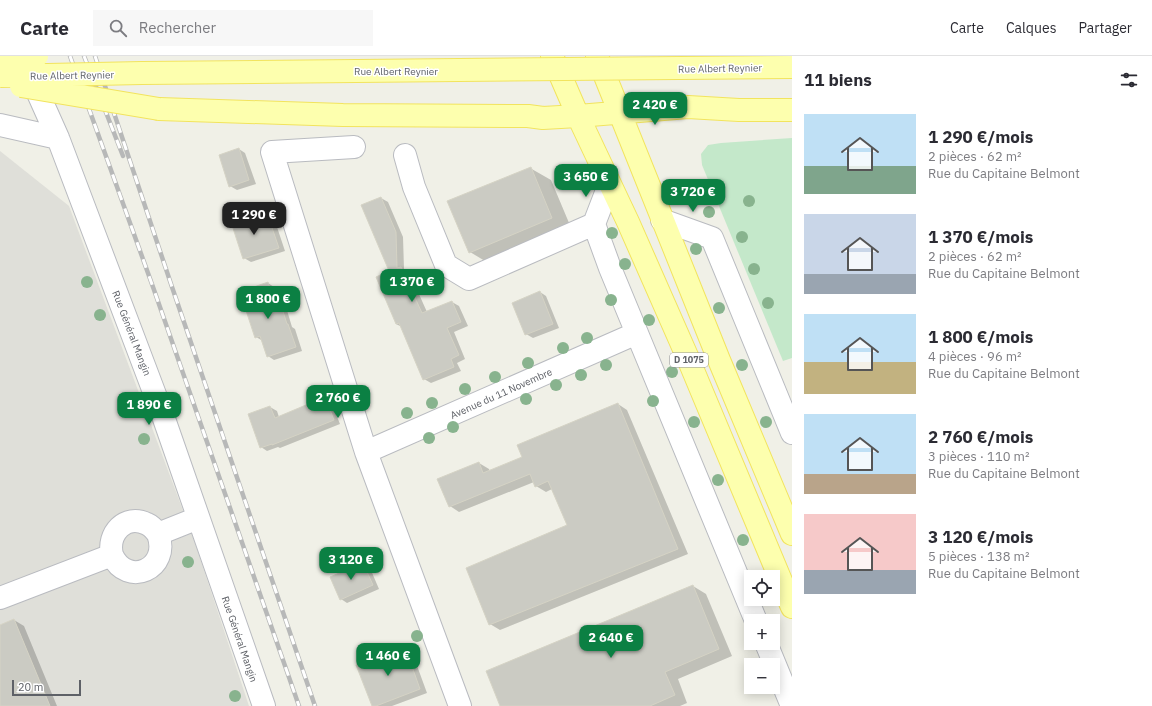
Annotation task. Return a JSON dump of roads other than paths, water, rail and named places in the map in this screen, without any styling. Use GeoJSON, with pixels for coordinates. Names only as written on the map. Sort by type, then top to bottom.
{"type":"FeatureCollection","features":[{"type":"Feature","properties":{"kind":"main road"},"geometry":{"type":"LineString","coordinates":[[0,67],[37,56]]}},
{"type":"Feature","properties":{"kind":"main road","name":"D 1075"},"geometry":{"type":"LineString","coordinates":[[552,56],[687,356],[792,607]]}},
{"type":"Feature","properties":{"kind":"main road","name":"D 1075"},"geometry":{"type":"LineString","coordinates":[[597,56],[662,220],[792,534]]}},
{"type":"Feature","properties":{"kind":"main road","name":"Rue Albert Reynier"},"geometry":{"type":"LineString","coordinates":[[0,76],[158,73],[792,67]]}},
{"type":"Feature","properties":{"kind":"main road"},"geometry":{"type":"LineString","coordinates":[[0,82],[159,109],[344,115],[528,116],[543,118],[688,107],[739,110],[792,110]]}},
{"type":"Feature","properties":{"kind":"street","name":"Rue Général Mangin"},"geometry":{"type":"LineString","coordinates":[[20,56],[58,138],[162,413],[264,706]]}},
{"type":"Feature","properties":{"kind":"street"},"geometry":{"type":"LineString","coordinates":[[0,126],[58,138]]}},
{"type":"Feature","properties":{"kind":"street"},"geometry":{"type":"LineString","coordinates":[[354,147],[272,152],[366,452],[460,706]]}},
{"type":"Feature","properties":{"kind":"street"},"geometry":{"type":"LineString","coordinates":[[405,155],[414,187],[446,265],[469,279],[594,224]]}},
{"type":"Feature","properties":{"kind":"street"},"geometry":{"type":"LineString","coordinates":[[609,185],[594,224],[610,268],[753,614]]}},
{"type":"Feature","properties":{"kind":"street"},"geometry":{"type":"LineString","coordinates":[[662,220],[712,238],[792,433]]}},
{"type":"Feature","properties":{"kind":"street","name":"Avenue du 11 Novembre"},"geometry":{"type":"LineString","coordinates":[[366,452],[637,333]]}},
{"type":"Feature","properties":{"kind":"street"},"geometry":{"type":"LineString","coordinates":[[158,534],[198,518]]}},
{"type":"Feature","properties":{"kind":"street"},"geometry":{"type":"LineString","coordinates":[[139,521],[147,524],[158,534],[161,547],[160,555],[156,563],[149,569],[142,572],[126,571],[119,567],[110,549],[112,536],[115,531],[125,524],[139,521]]}},
{"type":"Feature","properties":{"kind":"street"},"geometry":{"type":"LineString","coordinates":[[0,598],[112,555]]}},
{"type":"Feature","properties":{"kind":"street"},"geometry":{"type":"LineString","coordinates":[[769,650],[792,706]]}},
{"type":"Feature","properties":{"kind":"railway"},"geometry":{"type":"LineString","coordinates":[[70,56],[153,287],[299,706]]}},
{"type":"Feature","properties":{"kind":"railway"},"geometry":{"type":"LineString","coordinates":[[84,56],[123,156]]}},
{"type":"Feature","properties":{"kind":"railway"},"geometry":{"type":"LineString","coordinates":[[95,56],[315,706]]}}]}
